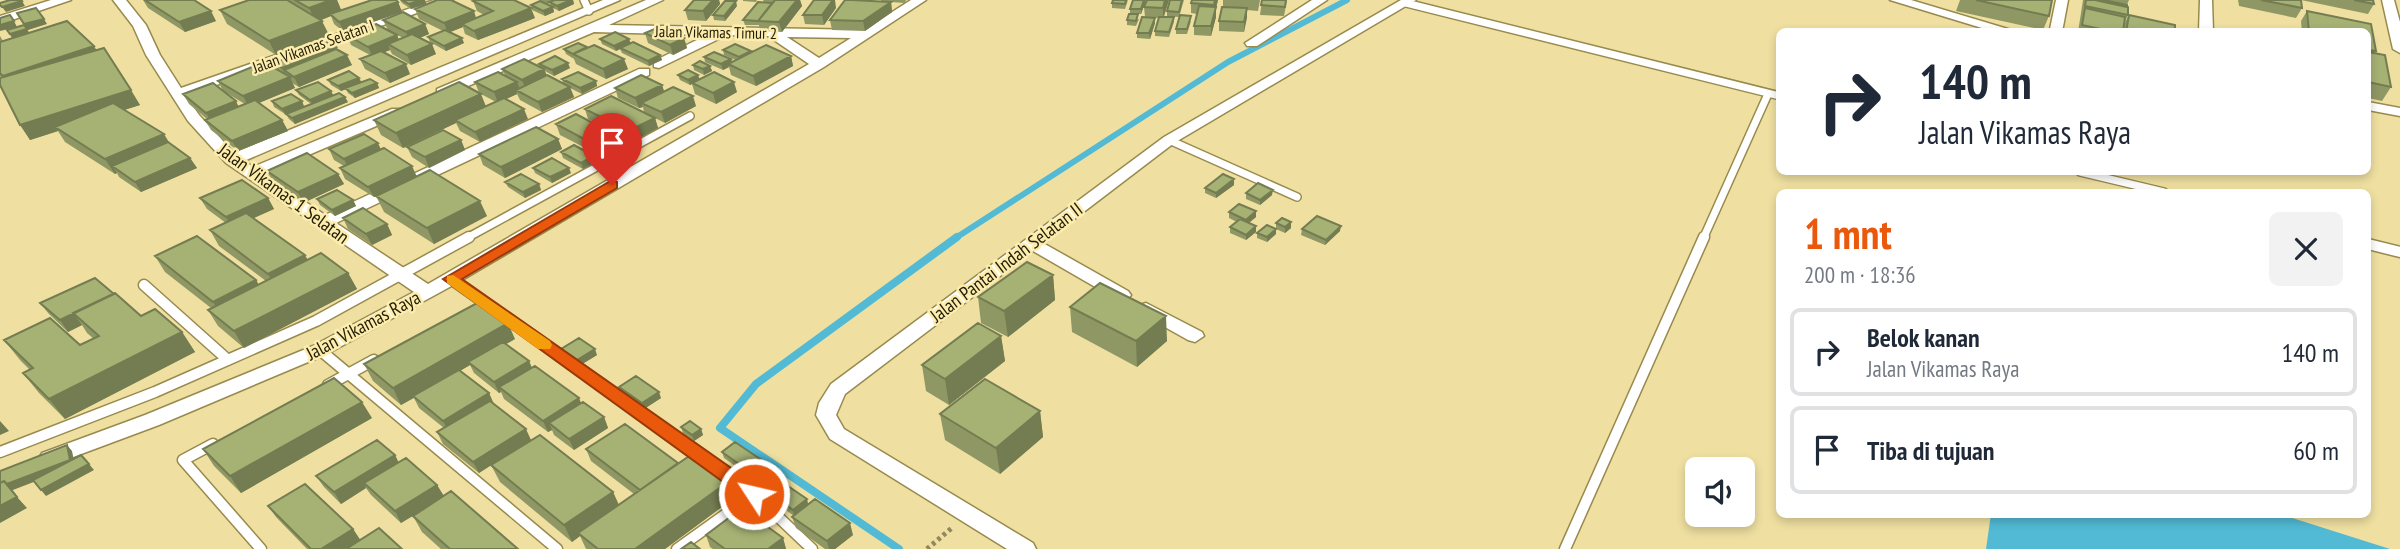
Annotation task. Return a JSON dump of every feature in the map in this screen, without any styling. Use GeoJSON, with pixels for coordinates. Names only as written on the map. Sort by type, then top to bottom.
{"type":"FeatureCollection","features":[{"type":"Feature","properties":{"kind":"street"},"geometry":{"type":"LineString","coordinates":[[0,20],[65,0]]}},
{"type":"Feature","properties":{"kind":"street","name":"Jalan Vikamas 1 Selatan"},"geometry":{"type":"LineString","coordinates":[[120,0],[139,25],[153,55],[180,93],[193,118],[242,167],[426,292]]}},
{"type":"Feature","properties":{"kind":"street","name":"Jalan Vikamas Selatan I"},"geometry":{"type":"LineString","coordinates":[[180,93],[447,0]]}},
{"type":"Feature","properties":{"kind":"street"},"geometry":{"type":"LineString","coordinates":[[242,167],[421,102],[578,25],[587,5],[614,0]]}},
{"type":"Feature","properties":{"kind":"street"},"geometry":{"type":"LineString","coordinates":[[242,167],[578,25],[657,0]]}},
{"type":"Feature","properties":{"kind":"street","name":"Jalan Vikamas Raya"},"geometry":{"type":"LineString","coordinates":[[38,462],[152,420],[320,350],[451,279],[819,64],[920,0]]}},
{"type":"Feature","properties":{"kind":"street"},"geometry":{"type":"LineString","coordinates":[[1252,43],[1321,0]]}},
{"type":"Feature","properties":{"kind":"street"},"geometry":{"type":"LineString","coordinates":[[1896,0],[1998,28]]}},
{"type":"Feature","properties":{"kind":"street"},"geometry":{"type":"LineString","coordinates":[[2057,28],[2062,0]]}},
{"type":"Feature","properties":{"kind":"street"},"geometry":{"type":"LineString","coordinates":[[2206,0],[2206,28]]}},
{"type":"Feature","properties":{"kind":"street"},"geometry":{"type":"LineString","coordinates":[[2388,0],[2400,49]]}},
{"type":"Feature","properties":{"kind":"street","name":"Jalan Pantai Indah Selatan II"},"geometry":{"type":"LineString","coordinates":[[1026,549],[837,435],[826,415],[838,389],[1169,140],[1408,1]]}},
{"type":"Feature","properties":{"kind":"street","name":"Jalan Vikamas Timur 2"},"geometry":{"type":"LineString","coordinates":[[578,25],[726,32],[868,34]]}},
{"type":"Feature","properties":{"kind":"street"},"geometry":{"type":"LineString","coordinates":[[323,223],[726,32]]}},
{"type":"Feature","properties":{"kind":"street"},"geometry":{"type":"LineString","coordinates":[[772,33],[819,64]]}},
{"type":"Feature","properties":{"kind":"street"},"geometry":{"type":"LineString","coordinates":[[2371,107],[2400,112]]}},
{"type":"Feature","properties":{"kind":"street"},"geometry":{"type":"LineString","coordinates":[[1031,243],[1195,336]]}},
{"type":"Feature","properties":{"kind":"lane"},"geometry":{"type":"LineString","coordinates":[[1408,1],[1776,95]]}},
{"type":"Feature","properties":{"kind":"lane"},"geometry":{"type":"LineString","coordinates":[[1566,549],[1768,93]]}},
{"type":"Feature","properties":{"kind":"lane"},"geometry":{"type":"LineString","coordinates":[[0,452],[155,392],[316,321],[690,116]]}},
{"type":"Feature","properties":{"kind":"lane"},"geometry":{"type":"LineString","coordinates":[[1169,140],[1297,197]]}},
{"type":"Feature","properties":{"kind":"lane"},"geometry":{"type":"LineString","coordinates":[[2093,175],[2151,189]]}},
{"type":"Feature","properties":{"kind":"lane"},"geometry":{"type":"LineString","coordinates":[[2371,245],[2400,252]]}},
{"type":"Feature","properties":{"kind":"lane"},"geometry":{"type":"LineString","coordinates":[[451,279],[754,494],[812,549]]}},
{"type":"Feature","properties":{"kind":"lane"},"geometry":{"type":"LineString","coordinates":[[144,285],[228,360]]}},
{"type":"Feature","properties":{"kind":"lane"},"geometry":{"type":"LineString","coordinates":[[472,309],[484,302]]}},
{"type":"Feature","properties":{"kind":"lane"},"geometry":{"type":"LineString","coordinates":[[320,350],[557,549]]}},
{"type":"Feature","properties":{"kind":"lane"},"geometry":{"type":"LineString","coordinates":[[314,392],[386,354]]}},
{"type":"Feature","properties":{"kind":"lane"},"geometry":{"type":"LineString","coordinates":[[218,442],[183,460],[261,549]]}},
{"type":"Feature","properties":{"kind":"lane"},"geometry":{"type":"LineString","coordinates":[[677,549],[754,494]]}},
{"type":"Feature","properties":{"kind":"path"},"geometry":{"type":"LineString","coordinates":[[928,548],[968,515]]}},
{"type":"Feature","properties":{"kind":"water"},"geometry":{"type":"Polygon","coordinates":[[[1990,518],[2292,518],[2390,549],[1986,549],[1990,518]]]}},
{"type":"Feature","properties":{"kind":"building"},"geometry":{"type":"Polygon","coordinates":[[[10,0],[22,1],[2,7],[0,5],[10,0]]]}},
{"type":"Feature","properties":{"kind":"building"},"geometry":{"type":"Polygon","coordinates":[[[145,0],[194,0],[211,11],[179,22],[145,0]]]}},
{"type":"Feature","properties":{"kind":"building"},"geometry":{"type":"Polygon","coordinates":[[[249,0],[287,0],[322,21],[269,41],[220,10],[249,0]]]}},
{"type":"Feature","properties":{"kind":"building"},"geometry":{"type":"Polygon","coordinates":[[[295,0],[331,0],[309,8],[295,0]]]}},
{"type":"Feature","properties":{"kind":"building"},"geometry":{"type":"Polygon","coordinates":[[[372,0],[398,2],[339,22],[330,14],[372,0]]]}},
{"type":"Feature","properties":{"kind":"building"},"geometry":{"type":"Polygon","coordinates":[[[402,0],[421,0],[409,4],[402,0]]]}},
{"type":"Feature","properties":{"kind":"building"},"geometry":{"type":"Polygon","coordinates":[[[437,0],[451,0],[474,11],[444,23],[415,9],[437,0]]]}},
{"type":"Feature","properties":{"kind":"building"},"geometry":{"type":"Polygon","coordinates":[[[514,0],[531,8],[474,31],[462,24],[493,11],[473,1],[514,0]]]}},
{"type":"Feature","properties":{"kind":"building"},"geometry":{"type":"Polygon","coordinates":[[[571,0],[557,6],[549,2],[571,0]]]}},
{"type":"Feature","properties":{"kind":"building"},"geometry":{"type":"Polygon","coordinates":[[[694,0],[713,0],[703,11],[685,10],[694,0]]]}},
{"type":"Feature","properties":{"kind":"building"},"geometry":{"type":"Polygon","coordinates":[[[775,0],[797,0],[779,22],[758,21],[775,0]]]}},
{"type":"Feature","properties":{"kind":"building"},"geometry":{"type":"Polygon","coordinates":[[[814,0],[833,0],[822,15],[803,15],[814,0]]]}},
{"type":"Feature","properties":{"kind":"building"},"geometry":{"type":"Polygon","coordinates":[[[845,0],[891,2],[863,21],[830,20],[845,0]]]}},
{"type":"Feature","properties":{"kind":"building"},"geometry":{"type":"Polygon","coordinates":[[[1113,0],[1126,0],[1125,4],[1112,3],[1113,0]]]}},
{"type":"Feature","properties":{"kind":"building"},"geometry":{"type":"Polygon","coordinates":[[[1133,0],[1144,0],[1141,9],[1130,9],[1133,0]]]}},
{"type":"Feature","properties":{"kind":"building"},"geometry":{"type":"Polygon","coordinates":[[[1147,0],[1165,0],[1163,8],[1144,7],[1147,0]]]}},
{"type":"Feature","properties":{"kind":"building"},"geometry":{"type":"Polygon","coordinates":[[[1170,0],[1182,0],[1179,12],[1167,11],[1170,0]]]}},
{"type":"Feature","properties":{"kind":"building"},"geometry":{"type":"Polygon","coordinates":[[[1192,0],[1215,0],[1214,5],[1191,3],[1192,0]]]}},
{"type":"Feature","properties":{"kind":"building"},"geometry":{"type":"Polygon","coordinates":[[[1262,0],[1286,0],[1285,7],[1261,5],[1262,0]]]}},
{"type":"Feature","properties":{"kind":"building"},"geometry":{"type":"Polygon","coordinates":[[[1976,0],[2052,0],[2049,16],[1976,0]]]}},
{"type":"Feature","properties":{"kind":"building"},"geometry":{"type":"Polygon","coordinates":[[[2086,0],[2128,7],[2128,15],[2085,6],[2086,0]]]}},
{"type":"Feature","properties":{"kind":"building"},"geometry":{"type":"Polygon","coordinates":[[[2095,0],[2127,5],[2127,7],[2095,0]]]}},
{"type":"Feature","properties":{"kind":"building"},"geometry":{"type":"Polygon","coordinates":[[[2261,0],[2301,0],[2302,8],[2261,0]]]}},
{"type":"Feature","properties":{"kind":"building"},"geometry":{"type":"Polygon","coordinates":[[[2354,0],[2373,0],[2374,4],[2354,0]]]}},
{"type":"Feature","properties":{"kind":"building"},"geometry":{"type":"Polygon","coordinates":[[[540,1],[553,7],[543,11],[531,5],[540,1]]]}},
{"type":"Feature","properties":{"kind":"building"},"geometry":{"type":"Polygon","coordinates":[[[725,1],[736,1],[724,16],[713,15],[725,1]]]}},
{"type":"Feature","properties":{"kind":"building"},"geometry":{"type":"Polygon","coordinates":[[[758,2],[772,3],[758,21],[743,20],[758,2]]]}},
{"type":"Feature","properties":{"kind":"building"},"geometry":{"type":"Polygon","coordinates":[[[1199,6],[1216,7],[1211,26],[1194,26],[1199,6]]]}},
{"type":"Feature","properties":{"kind":"building"},"geometry":{"type":"Polygon","coordinates":[[[1222,7],[1247,8],[1244,22],[1219,21],[1222,7]]]}},
{"type":"Feature","properties":{"kind":"building"},"geometry":{"type":"Polygon","coordinates":[[[36,8],[44,19],[24,24],[17,13],[36,8]]]}},
{"type":"Feature","properties":{"kind":"building"},"geometry":{"type":"Polygon","coordinates":[[[2085,8],[2125,17],[2124,28],[2082,25],[2085,8]]]}},
{"type":"Feature","properties":{"kind":"building"},"geometry":{"type":"Polygon","coordinates":[[[2307,11],[2371,24],[2376,51],[2371,50],[2371,28],[2309,28],[2307,11]]]}},
{"type":"Feature","properties":{"kind":"building"},"geometry":{"type":"Polygon","coordinates":[[[403,12],[425,24],[406,32],[383,20],[403,12]]]}},
{"type":"Feature","properties":{"kind":"building"},"geometry":{"type":"Polygon","coordinates":[[[1129,14],[1138,14],[1136,21],[1127,20],[1129,14]]]}},
{"type":"Feature","properties":{"kind":"building"},"geometry":{"type":"Polygon","coordinates":[[[10,15],[14,21],[0,25],[0,18],[10,15]]]}},
{"type":"Feature","properties":{"kind":"building"},"geometry":{"type":"Polygon","coordinates":[[[1180,15],[1191,16],[1187,29],[1176,29],[1180,15]]]}},
{"type":"Feature","properties":{"kind":"building"},"geometry":{"type":"Polygon","coordinates":[[[2129,15],[2175,25],[2175,28],[2127,28],[2129,15]]]}},
{"type":"Feature","properties":{"kind":"building"},"geometry":{"type":"Polygon","coordinates":[[[1142,17],[1155,18],[1149,33],[1137,33],[1142,17]]]}},
{"type":"Feature","properties":{"kind":"building"},"geometry":{"type":"Polygon","coordinates":[[[1159,17],[1174,17],[1169,32],[1155,31],[1159,17]]]}},
{"type":"Feature","properties":{"kind":"building"},"geometry":{"type":"Polygon","coordinates":[[[67,21],[94,46],[3,76],[0,73],[0,42],[67,21]]]}},
{"type":"Feature","properties":{"kind":"building"},"geometry":{"type":"Polygon","coordinates":[[[376,24],[397,35],[368,47],[347,35],[376,24]]]}},
{"type":"Feature","properties":{"kind":"building"},"geometry":{"type":"Polygon","coordinates":[[[24,25],[27,29],[10,34],[7,30],[24,25]]]}},
{"type":"Feature","properties":{"kind":"building"},"geometry":{"type":"Polygon","coordinates":[[[659,27],[684,38],[670,45],[645,33],[659,27]]]}},
{"type":"Feature","properties":{"kind":"building"},"geometry":{"type":"Polygon","coordinates":[[[445,30],[462,38],[444,46],[428,37],[445,30]]]}},
{"type":"Feature","properties":{"kind":"building"},"geometry":{"type":"Polygon","coordinates":[[[615,32],[629,39],[614,46],[600,39],[615,32]]]}},
{"type":"Feature","properties":{"kind":"building"},"geometry":{"type":"Polygon","coordinates":[[[412,34],[432,44],[407,55],[388,44],[412,34]]]}},
{"type":"Feature","properties":{"kind":"building"},"geometry":{"type":"Polygon","coordinates":[[[327,42],[336,47],[282,68],[274,63],[327,42]]]}},
{"type":"Feature","properties":{"kind":"building"},"geometry":{"type":"Polygon","coordinates":[[[633,42],[660,55],[648,61],[620,48],[633,42]]]}},
{"type":"Feature","properties":{"kind":"building"},"geometry":{"type":"Polygon","coordinates":[[[578,43],[587,47],[573,54],[564,49],[578,43]]]}},
{"type":"Feature","properties":{"kind":"building"},"geometry":{"type":"Polygon","coordinates":[[[735,44],[751,51],[739,57],[723,50],[735,44]]]}},
{"type":"Feature","properties":{"kind":"building"},"geometry":{"type":"Polygon","coordinates":[[[594,45],[624,59],[603,69],[573,54],[594,45]]]}},
{"type":"Feature","properties":{"kind":"building"},"geometry":{"type":"Polygon","coordinates":[[[766,45],[791,56],[753,76],[728,64],[766,45]]]}},
{"type":"Feature","properties":{"kind":"building"},"geometry":{"type":"Polygon","coordinates":[[[104,48],[131,90],[20,125],[0,85],[0,78],[104,48]]]}},
{"type":"Feature","properties":{"kind":"building"},"geometry":{"type":"Polygon","coordinates":[[[336,49],[347,55],[294,77],[284,70],[336,49]]]}},
{"type":"Feature","properties":{"kind":"building"},"geometry":{"type":"Polygon","coordinates":[[[381,51],[406,64],[385,73],[360,59],[381,51]]]}},
{"type":"Feature","properties":{"kind":"building"},"geometry":{"type":"Polygon","coordinates":[[[714,52],[731,59],[721,64],[704,57],[714,52]]]}},
{"type":"Feature","properties":{"kind":"building"},"geometry":{"type":"Polygon","coordinates":[[[2371,53],[2385,55],[2391,87],[2371,83],[2371,53]]]}},
{"type":"Feature","properties":{"kind":"building"},"geometry":{"type":"Polygon","coordinates":[[[555,56],[568,63],[552,70],[539,64],[555,56]]]}},
{"type":"Feature","properties":{"kind":"building"},"geometry":{"type":"Polygon","coordinates":[[[524,59],[544,69],[522,80],[502,69],[524,59]]]}},
{"type":"Feature","properties":{"kind":"building"},"geometry":{"type":"Polygon","coordinates":[[[700,61],[710,66],[703,69],[693,65],[700,61]]]}},
{"type":"Feature","properties":{"kind":"building"},"geometry":{"type":"Polygon","coordinates":[[[264,62],[290,77],[243,96],[218,81],[264,62]]]}},
{"type":"Feature","properties":{"kind":"building"},"geometry":{"type":"Polygon","coordinates":[[[688,70],[698,75],[688,80],[678,75],[688,70]]]}},
{"type":"Feature","properties":{"kind":"building"},"geometry":{"type":"Polygon","coordinates":[[[349,71],[359,78],[338,86],[328,80],[349,71]]]}},
{"type":"Feature","properties":{"kind":"building"},"geometry":{"type":"Polygon","coordinates":[[[498,72],[517,82],[494,92],[475,82],[498,72]]]}},
{"type":"Feature","properties":{"kind":"building"},"geometry":{"type":"Polygon","coordinates":[[[578,72],[596,81],[580,88],[562,79],[578,72]]]}},
{"type":"Feature","properties":{"kind":"building"},"geometry":{"type":"Polygon","coordinates":[[[714,72],[734,82],[713,93],[692,83],[714,72]]]}},
{"type":"Feature","properties":{"kind":"building"},"geometry":{"type":"Polygon","coordinates":[[[547,75],[570,87],[538,102],[516,90],[547,75]]]}},
{"type":"Feature","properties":{"kind":"building"},"geometry":{"type":"Polygon","coordinates":[[[641,75],[662,85],[635,98],[615,88],[641,75]]]}},
{"type":"Feature","properties":{"kind":"building"},"geometry":{"type":"Polygon","coordinates":[[[370,79],[377,83],[352,93],[345,88],[370,79]]]}},
{"type":"Feature","properties":{"kind":"building"},"geometry":{"type":"Polygon","coordinates":[[[318,82],[331,91],[310,100],[296,90],[318,82]]]}},
{"type":"Feature","properties":{"kind":"building"},"geometry":{"type":"Polygon","coordinates":[[[459,82],[481,94],[396,133],[374,120],[459,82]]]}},
{"type":"Feature","properties":{"kind":"building"},"geometry":{"type":"Polygon","coordinates":[[[213,83],[236,101],[206,113],[183,94],[213,83]]]}},
{"type":"Feature","properties":{"kind":"building"},"geometry":{"type":"Polygon","coordinates":[[[673,87],[693,96],[661,112],[641,103],[673,87]]]}},
{"type":"Feature","properties":{"kind":"building"},"geometry":{"type":"Polygon","coordinates":[[[339,93],[345,97],[292,118],[286,114],[339,93]]]}},
{"type":"Feature","properties":{"kind":"building"},"geometry":{"type":"Polygon","coordinates":[[[291,94],[302,101],[282,109],[272,101],[291,94]]]}},
{"type":"Feature","properties":{"kind":"building"},"geometry":{"type":"Polygon","coordinates":[[[611,96],[655,118],[628,131],[585,109],[611,96]]]}},
{"type":"Feature","properties":{"kind":"building"},"geometry":{"type":"Polygon","coordinates":[[[504,98],[524,109],[475,132],[455,120],[504,98]]]}},
{"type":"Feature","properties":{"kind":"building"},"geometry":{"type":"Polygon","coordinates":[[[255,100],[282,120],[232,141],[205,120],[255,100]]]}},
{"type":"Feature","properties":{"kind":"building"},"geometry":{"type":"Polygon","coordinates":[[[113,103],[164,134],[105,159],[55,127],[113,103]]]}},
{"type":"Feature","properties":{"kind":"building"},"geometry":{"type":"Polygon","coordinates":[[[576,114],[619,137],[599,147],[556,124],[576,114]]]}},
{"type":"Feature","properties":{"kind":"building"},"geometry":{"type":"Polygon","coordinates":[[[536,127],[558,139],[501,167],[479,154],[536,127]]]}},
{"type":"Feature","properties":{"kind":"building"},"geometry":{"type":"Polygon","coordinates":[[[443,130],[461,140],[425,157],[407,147],[443,130]]]}},
{"type":"Feature","properties":{"kind":"building"},"geometry":{"type":"Polygon","coordinates":[[[364,134],[378,143],[344,159],[329,149],[364,134]]]}},
{"type":"Feature","properties":{"kind":"building"},"geometry":{"type":"Polygon","coordinates":[[[168,142],[190,158],[135,182],[112,166],[168,142]]]}},
{"type":"Feature","properties":{"kind":"building"},"geometry":{"type":"Polygon","coordinates":[[[574,145],[594,156],[581,163],[561,152],[574,145]]]}},
{"type":"Feature","properties":{"kind":"building"},"geometry":{"type":"Polygon","coordinates":[[[384,148],[412,166],[368,187],[340,168],[384,148]]]}},
{"type":"Feature","properties":{"kind":"building"},"geometry":{"type":"Polygon","coordinates":[[[307,153],[338,174],[298,192],[267,171],[307,153]]]}},
{"type":"Feature","properties":{"kind":"building"},"geometry":{"type":"Polygon","coordinates":[[[552,158],[569,168],[550,177],[533,168],[552,158]]]}},
{"type":"Feature","properties":{"kind":"building"},"geometry":{"type":"Polygon","coordinates":[[[430,170],[480,201],[427,228],[376,196],[430,170]]]}},
{"type":"Feature","properties":{"kind":"building"},"geometry":{"type":"Polygon","coordinates":[[[521,174],[539,184],[523,192],[505,182],[521,174]]]}},
{"type":"Feature","properties":{"kind":"building"},"geometry":{"type":"Polygon","coordinates":[[[1223,174],[1234,179],[1216,193],[1205,188],[1223,174]]]}},
{"type":"Feature","properties":{"kind":"building"},"geometry":{"type":"Polygon","coordinates":[[[242,180],[268,198],[226,217],[200,198],[242,180]]]}},
{"type":"Feature","properties":{"kind":"building"},"geometry":{"type":"Polygon","coordinates":[[[1258,183],[1273,190],[1260,200],[1246,193],[1258,183]]]}},
{"type":"Feature","properties":{"kind":"building"},"geometry":{"type":"Polygon","coordinates":[[[337,190],[353,200],[332,210],[317,199],[337,190]]]}},
{"type":"Feature","properties":{"kind":"building"},"geometry":{"type":"Polygon","coordinates":[[[1239,204],[1256,211],[1246,220],[1229,212],[1239,204]]]}},
{"type":"Feature","properties":{"kind":"building"},"geometry":{"type":"Polygon","coordinates":[[[363,208],[387,224],[366,234],[343,218],[363,208]]]}},
{"type":"Feature","properties":{"kind":"building"},"geometry":{"type":"Polygon","coordinates":[[[246,213],[305,255],[268,274],[210,230],[246,213]]]}},
{"type":"Feature","properties":{"kind":"building"},"geometry":{"type":"Polygon","coordinates":[[[1317,216],[1341,226],[1326,240],[1302,229],[1317,216]]]}},
{"type":"Feature","properties":{"kind":"building"},"geometry":{"type":"Polygon","coordinates":[[[1282,218],[1291,222],[1285,227],[1276,223],[1282,218]]]}},
{"type":"Feature","properties":{"kind":"building"},"geometry":{"type":"Polygon","coordinates":[[[1240,219],[1256,226],[1246,235],[1230,227],[1240,219]]]}},
{"type":"Feature","properties":{"kind":"building"},"geometry":{"type":"Polygon","coordinates":[[[1267,225],[1276,229],[1267,237],[1257,233],[1267,225]]]}},
{"type":"Feature","properties":{"kind":"building"},"geometry":{"type":"Polygon","coordinates":[[[197,236],[256,280],[213,302],[155,256],[197,236]]]}},
{"type":"Feature","properties":{"kind":"building"},"geometry":{"type":"Polygon","coordinates":[[[321,253],[348,273],[234,331],[208,310],[321,253]]]}},
{"type":"Feature","properties":{"kind":"building"},"geometry":{"type":"Polygon","coordinates":[[[1027,262],[1053,275],[1004,311],[978,297],[1027,262]]]}},
{"type":"Feature","properties":{"kind":"building"},"geometry":{"type":"Polygon","coordinates":[[[95,278],[114,294],[60,320],[40,303],[95,278]]]}},
{"type":"Feature","properties":{"kind":"building"},"geometry":{"type":"Polygon","coordinates":[[[1100,283],[1166,316],[1136,341],[1070,307],[1100,283]]]}},
{"type":"Feature","properties":{"kind":"building"},"geometry":{"type":"Polygon","coordinates":[[[115,293],[141,316],[155,309],[182,332],[49,399],[23,373],[33,368],[4,340],[50,318],[80,345],[99,336],[73,313],[115,293]]]}},
{"type":"Feature","properties":{"kind":"building"},"geometry":{"type":"Polygon","coordinates":[[[479,302],[508,323],[393,388],[364,364],[479,302]]]}},
{"type":"Feature","properties":{"kind":"building"},"geometry":{"type":"Polygon","coordinates":[[[978,323],[1001,336],[945,379],[922,365],[978,323]]]}},
{"type":"Feature","properties":{"kind":"building"},"geometry":{"type":"Polygon","coordinates":[[[579,338],[595,349],[577,360],[561,349],[579,338]]]}},
{"type":"Feature","properties":{"kind":"building"},"geometry":{"type":"Polygon","coordinates":[[[503,342],[529,361],[494,382],[468,362],[503,342]]]}},
{"type":"Feature","properties":{"kind":"building"},"geometry":{"type":"Polygon","coordinates":[[[535,366],[579,398],[543,421],[499,387],[535,366]]]}},
{"type":"Feature","properties":{"kind":"building"},"geometry":{"type":"Polygon","coordinates":[[[459,370],[489,393],[443,421],[413,396],[459,370]]]}},
{"type":"Feature","properties":{"kind":"building"},"geometry":{"type":"Polygon","coordinates":[[[636,376],[659,392],[642,403],[619,387],[636,376]]]}},
{"type":"Feature","properties":{"kind":"building"},"geometry":{"type":"Polygon","coordinates":[[[334,378],[362,402],[230,476],[203,449],[334,378]]]}},
{"type":"Feature","properties":{"kind":"building"},"geometry":{"type":"Polygon","coordinates":[[[985,379],[1040,411],[996,448],[940,414],[985,379]]]}},
{"type":"Feature","properties":{"kind":"building"},"geometry":{"type":"Polygon","coordinates":[[[490,401],[526,429],[473,462],[437,432],[490,401]]]}},
{"type":"Feature","properties":{"kind":"building"},"geometry":{"type":"Polygon","coordinates":[[[583,402],[604,417],[569,439],[549,423],[583,402]]]}},
{"type":"Feature","properties":{"kind":"building"},"geometry":{"type":"Polygon","coordinates":[[[690,421],[701,429],[692,435],[681,427],[690,421]]]}},
{"type":"Feature","properties":{"kind":"building"},"geometry":{"type":"Polygon","coordinates":[[[625,424],[678,463],[640,490],[586,449],[625,424]]]}},
{"type":"Feature","properties":{"kind":"building"},"geometry":{"type":"Polygon","coordinates":[[[540,435],[613,492],[564,525],[491,465],[540,435]]]}},
{"type":"Feature","properties":{"kind":"building"},"geometry":{"type":"Polygon","coordinates":[[[377,440],[395,455],[334,492],[316,476],[377,440]]]}},
{"type":"Feature","properties":{"kind":"building"},"geometry":{"type":"Polygon","coordinates":[[[735,442],[760,459],[746,469],[722,452],[735,442]]]}},
{"type":"Feature","properties":{"kind":"building"},"geometry":{"type":"Polygon","coordinates":[[[67,445],[70,460],[7,484],[4,481],[0,483],[0,471],[67,445]]]}},
{"type":"Feature","properties":{"kind":"building"},"geometry":{"type":"Polygon","coordinates":[[[695,452],[732,479],[635,549],[598,549],[578,533],[695,452]]]}},
{"type":"Feature","properties":{"kind":"building"},"geometry":{"type":"Polygon","coordinates":[[[81,455],[89,464],[41,490],[33,480],[81,455]]]}},
{"type":"Feature","properties":{"kind":"building"},"geometry":{"type":"Polygon","coordinates":[[[406,458],[437,485],[395,511],[364,483],[406,458]]]}},
{"type":"Feature","properties":{"kind":"building"},"geometry":{"type":"Polygon","coordinates":[[[4,481],[17,497],[0,506],[0,483],[4,481]]]}},
{"type":"Feature","properties":{"kind":"building"},"geometry":{"type":"Polygon","coordinates":[[[782,482],[807,499],[793,510],[768,492],[782,482]]]}},
{"type":"Feature","properties":{"kind":"building"},"geometry":{"type":"Polygon","coordinates":[[[305,484],[353,529],[321,549],[311,549],[268,506],[305,484]]]}},
{"type":"Feature","properties":{"kind":"building"},"geometry":{"type":"Polygon","coordinates":[[[451,491],[518,549],[450,549],[413,516],[451,491]]]}},
{"type":"Feature","properties":{"kind":"building"},"geometry":{"type":"Polygon","coordinates":[[[815,499],[850,523],[827,541],[792,517],[815,499]]]}},
{"type":"Feature","properties":{"kind":"building"},"geometry":{"type":"Polygon","coordinates":[[[742,508],[783,538],[768,549],[725,549],[706,535],[742,508]]]}},
{"type":"Feature","properties":{"kind":"building"},"geometry":{"type":"Polygon","coordinates":[[[379,528],[402,549],[346,549],[379,528]]]}},
{"type":"Feature","properties":{"kind":"building"},"geometry":{"type":"Polygon","coordinates":[[[691,542],[700,549],[681,549],[691,542]]]}},
{"type":"Feature","properties":{"kind":"waterway"},"geometry":{"type":"LineString","coordinates":[[956,238],[1228,62],[1347,0]]}},
{"type":"Feature","properties":{"kind":"waterway"},"geometry":{"type":"LineString","coordinates":[[899,549],[720,428],[756,384],[956,238]]}},
{"type":"Feature","properties":{"kind":"slow traffic"},"geometry":{"type":"LineString","coordinates":[[453,280],[544,345]]}},
{"type":"Feature","properties":{"kind":"route"},"geometry":{"type":"LineString","coordinates":[[612,185],[451,279],[754,494]]}}]}
